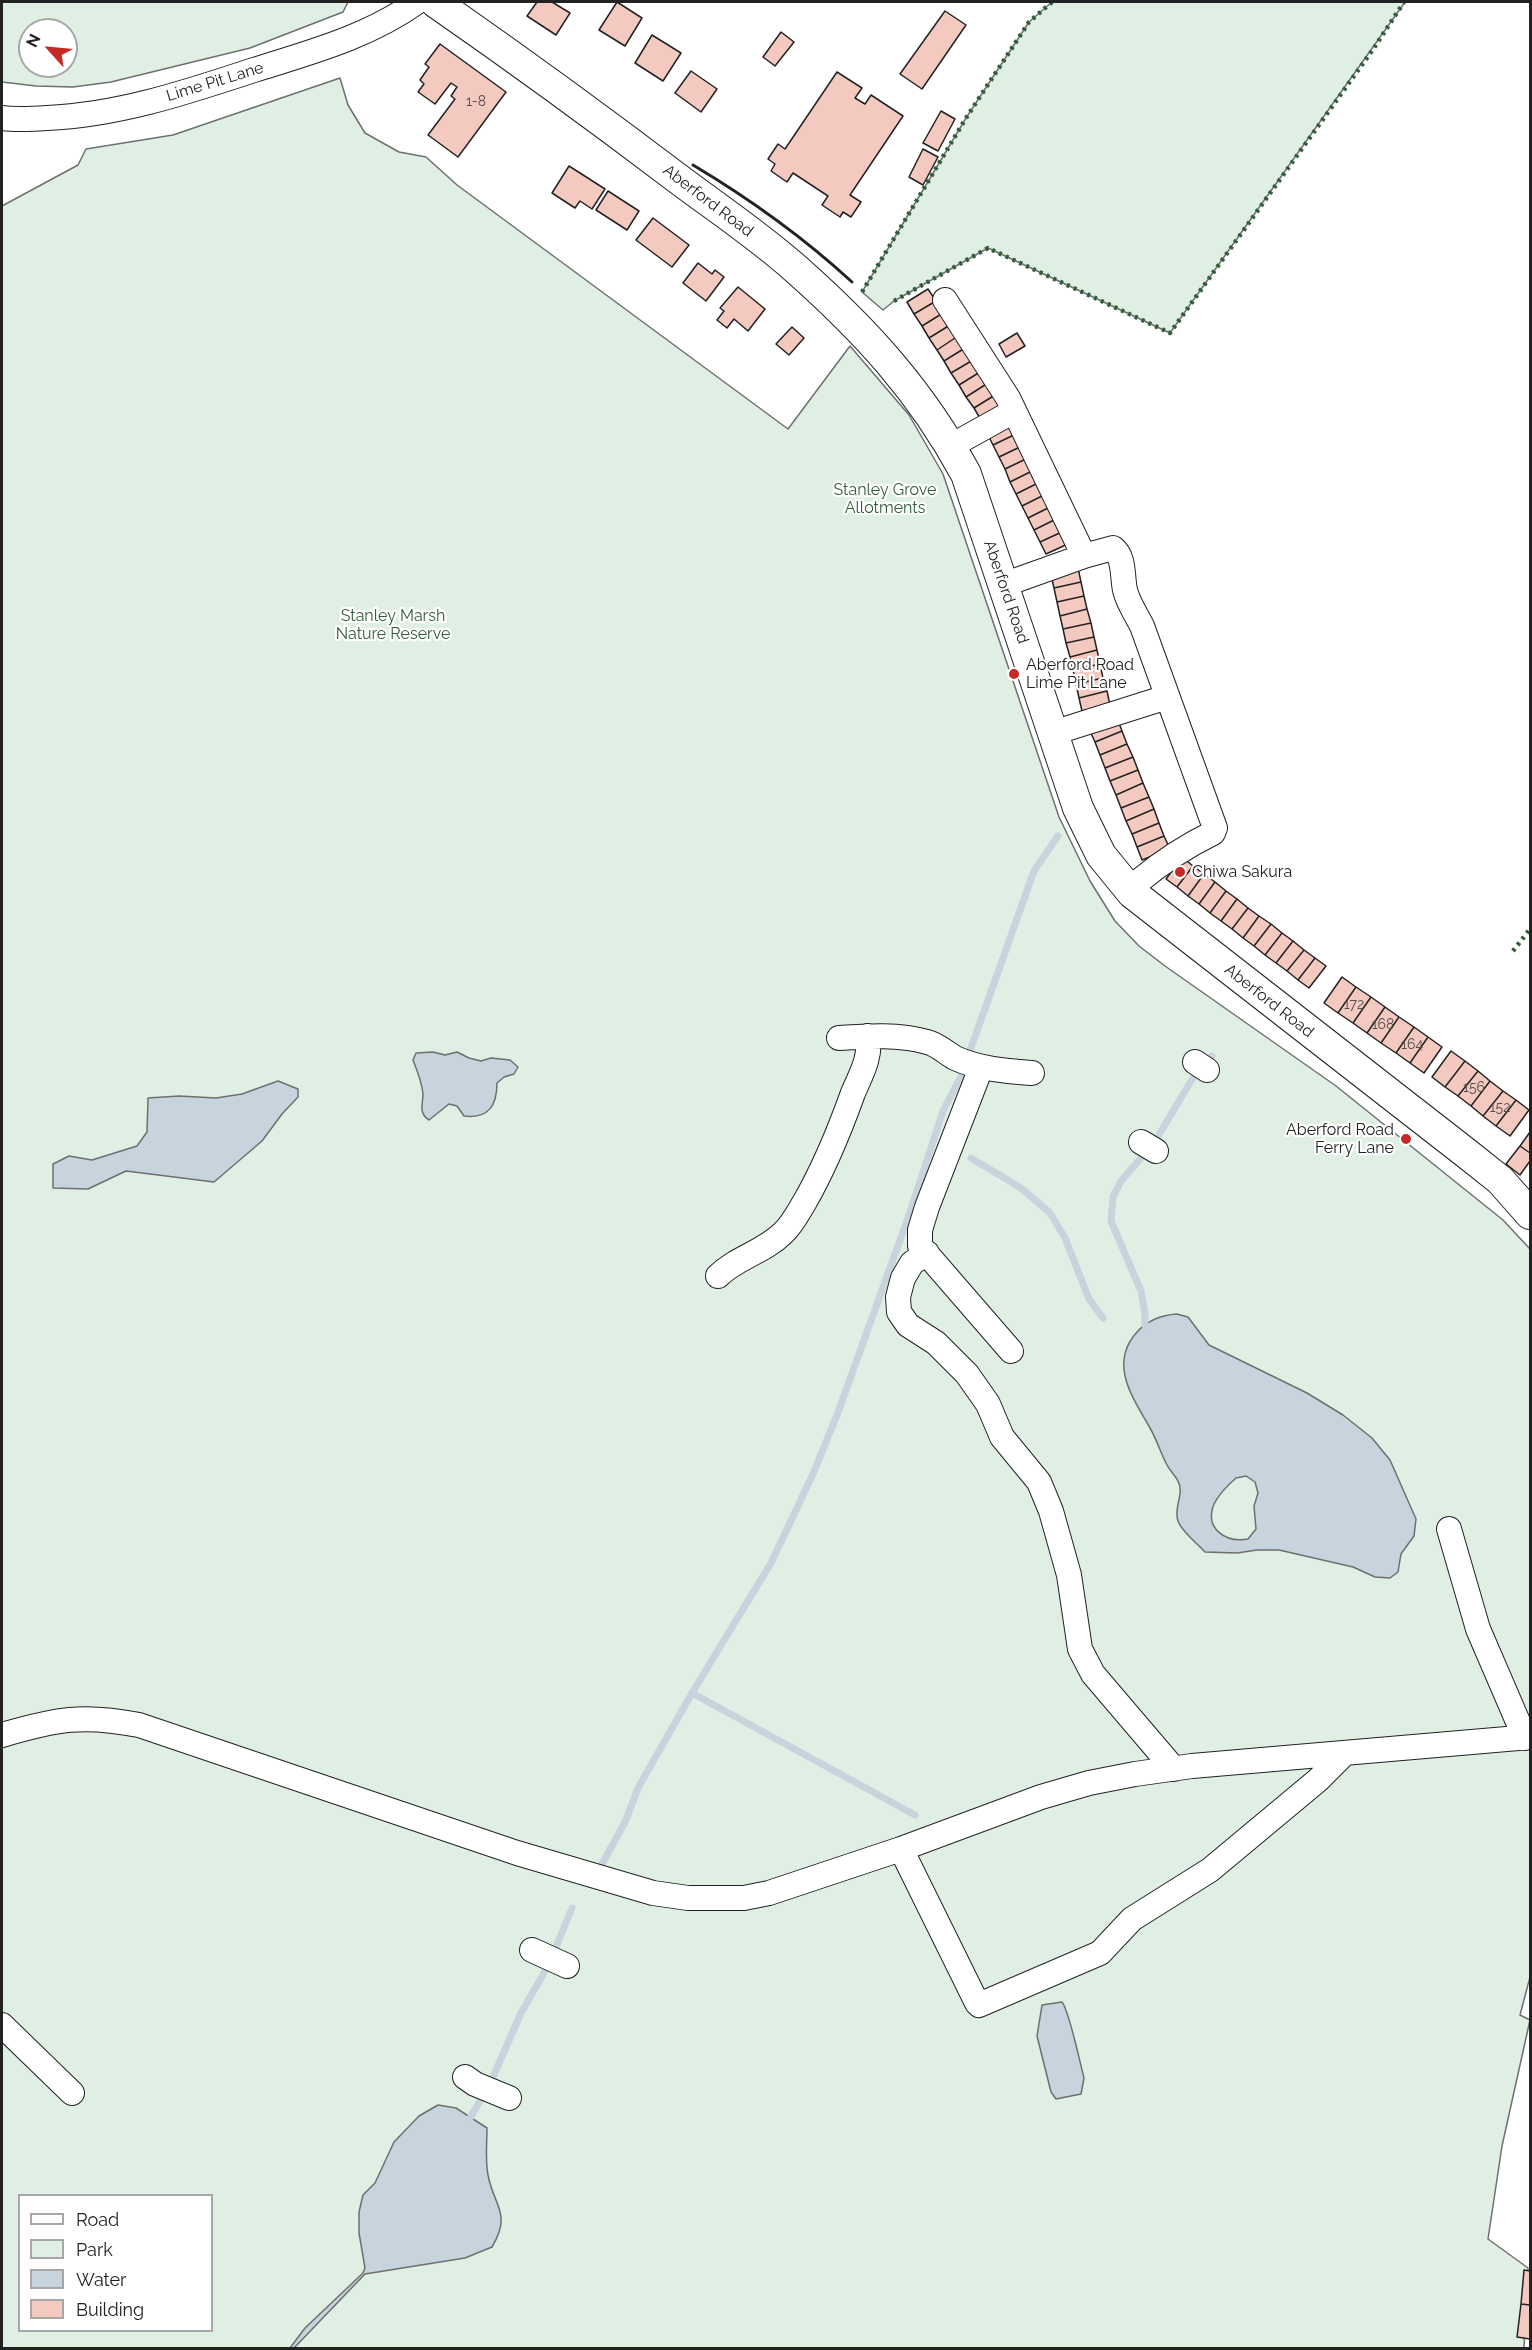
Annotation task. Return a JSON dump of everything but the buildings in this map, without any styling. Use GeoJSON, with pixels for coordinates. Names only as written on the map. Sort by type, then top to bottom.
{"type":"FeatureCollection","features":[{"type":"Feature","properties":{"kind":"main road","name":"Aberford Road"},"geometry":{"type":"LineString","coordinates":[[435,2],[596,115],[795,268],[855,324],[906,379],[951,446],[966,474],[1078,808],[1101,855],[1132,893],[1500,1180],[1530,1215]]}},
{"type":"Feature","properties":{"kind":"street","name":"Lime Pit Lane"},"geometry":{"type":"LineString","coordinates":[[2,118],[12,120],[72,117],[102,113],[173,97],[343,42],[375,28],[417,2]]}},
{"type":"Feature","properties":{"kind":"street"},"geometry":{"type":"LineString","coordinates":[[945,300],[1014,411],[1084,556]]}},
{"type":"Feature","properties":{"kind":"street"},"geometry":{"type":"LineString","coordinates":[[951,446],[1014,411]]}},
{"type":"Feature","properties":{"kind":"street"},"geometry":{"type":"LineString","coordinates":[[1003,585],[1084,556],[1113,548],[1117,551],[1128,600],[1142,626],[1215,828],[1213,833],[1192,843],[1161,863],[1139,881]]}},
{"type":"Feature","properties":{"kind":"street"},"geometry":{"type":"LineString","coordinates":[[1053,733],[1167,697]]}},
{"type":"Feature","properties":{"kind":"street"},"geometry":{"type":"LineString","coordinates":[[718,1276],[726,1268],[772,1244],[785,1232],[798,1212],[819,1177],[845,1119],[865,1068],[870,1048],[868,1036]]}},
{"type":"Feature","properties":{"kind":"street"},"geometry":{"type":"LineString","coordinates":[[840,1038],[905,1037],[930,1042],[968,1062],[1032,1072]]}},
{"type":"Feature","properties":{"kind":"street"},"geometry":{"type":"LineString","coordinates":[[968,1062],[977,1078],[922,1223],[920,1246],[1011,1352]]}},
{"type":"Feature","properties":{"kind":"street"},"geometry":{"type":"LineString","coordinates":[[927,1253],[912,1263],[903,1278],[898,1297],[899,1312],[908,1325],[936,1343],[967,1374],[988,1404],[1002,1437],[1039,1482],[1051,1511],[1069,1575],[1080,1649],[1093,1674],[1174,1769]]}},
{"type":"Feature","properties":{"kind":"street"},"geometry":{"type":"LineString","coordinates":[[2,1735],[46,1722],[87,1718],[139,1725],[517,1853],[653,1893],[744,1898],[769,1893],[901,1849],[1041,1797],[1089,1783],[1174,1769],[1528,1737],[1478,1629],[1449,1528]]}},
{"type":"Feature","properties":{"kind":"street"},"geometry":{"type":"LineString","coordinates":[[901,1849],[977,2003],[982,2004],[1100,1953],[1132,1919],[1210,1870],[1318,1780],[1344,1754]]}},
{"type":"Feature","properties":{"kind":"street"},"geometry":{"type":"LineString","coordinates":[[2,2025],[72,2093]]}},
{"type":"Feature","properties":{"kind":"street"},"geometry":{"type":"LineString","coordinates":[[470,2080],[505,2096]]}},
{"type":"Feature","properties":{"kind":"green space"},"geometry":{"type":"Polygon","coordinates":[[[2,2],[348,2],[343,12],[250,48],[111,82],[73,87],[2,82],[2,2]]]}},
{"type":"Feature","properties":{"kind":"green space"},"geometry":{"type":"Polygon","coordinates":[[[1052,2],[1405,2],[1170,333],[988,248],[894,301],[883,310],[862,292],[966,118],[1029,22],[1052,2]]]}},
{"type":"Feature","properties":{"kind":"green space"},"geometry":{"type":"Polygon","coordinates":[[[340,78],[348,105],[365,133],[399,152],[426,157],[457,185],[788,429],[850,346],[909,415],[943,474],[1059,817],[1090,881],[1115,921],[1139,946],[1165,966],[1336,1086],[1503,1220],[1530,1249],[1530,1977],[1520,2015],[1530,2020],[1502,2146],[1488,2239],[1528,2268],[1524,2348],[2,2348],[2,206],[78,165],[86,149],[173,135],[340,78]]]}},
{"type":"Feature","properties":{"kind":"water"},"geometry":{"type":"Polygon","coordinates":[[[433,1052],[445,1055],[457,1052],[481,1061],[491,1058],[510,1060],[518,1067],[514,1074],[504,1077],[497,1083],[493,1104],[485,1113],[464,1116],[457,1106],[449,1104],[429,1120],[422,1111],[423,1094],[413,1060],[416,1053],[433,1052]]]}},
{"type":"Feature","properties":{"kind":"water"},"geometry":{"type":"Polygon","coordinates":[[[278,1081],[298,1089],[298,1097],[262,1141],[214,1182],[126,1171],[88,1189],[53,1188],[53,1164],[69,1156],[92,1160],[137,1146],[147,1132],[148,1098],[179,1096],[216,1098],[242,1094],[278,1081]]]}},
{"type":"Feature","properties":{"kind":"water"},"geometry":{"type":"Polygon","coordinates":[[[1171,1315],[1188,1317],[1209,1345],[1307,1393],[1343,1415],[1372,1438],[1390,1460],[1416,1519],[1414,1536],[1401,1554],[1398,1572],[1390,1578],[1375,1577],[1353,1567],[1279,1550],[1237,1553],[1205,1552],[1186,1533],[1177,1516],[1180,1486],[1131,1393],[1124,1369],[1124,1356],[1137,1332],[1150,1321],[1171,1315]],[[1246,1476],[1236,1478],[1214,1504],[1212,1521],[1219,1532],[1225,1536],[1232,1539],[1248,1539],[1256,1529],[1254,1506],[1258,1493],[1255,1482],[1246,1476]]]}},
{"type":"Feature","properties":{"kind":"water"},"geometry":{"type":"Polygon","coordinates":[[[1062,2002],[1071,2026],[1084,2078],[1081,2094],[1056,2099],[1051,2092],[1037,2036],[1042,2005],[1062,2002]]]}},
{"type":"Feature","properties":{"kind":"water"},"geometry":{"type":"Polygon","coordinates":[[[438,2105],[456,2108],[487,2128],[487,2169],[501,2218],[501,2226],[492,2247],[465,2258],[365,2274],[294,2348],[290,2348],[305,2328],[363,2273],[365,2268],[359,2233],[359,2212],[363,2195],[375,2183],[394,2142],[419,2116],[438,2105]]]}},
{"type":"Feature","properties":{"kind":"waterway"},"geometry":{"type":"LineString","coordinates":[[601,1866],[626,1820],[638,1788],[692,1693],[771,1563],[813,1474],[837,1415],[908,1218],[943,1111],[961,1076],[1034,871],[1058,836]]}},
{"type":"Feature","properties":{"kind":"waterway"},"geometry":{"type":"LineString","coordinates":[[1145,1325],[1141,1291],[1111,1221],[1113,1197],[1121,1181],[1154,1143],[1203,1061],[1212,1056]]}},
{"type":"Feature","properties":{"kind":"waterway"},"geometry":{"type":"LineString","coordinates":[[971,1158],[1021,1188],[1050,1213],[1065,1238],[1089,1299],[1103,1318]]}},
{"type":"Feature","properties":{"kind":"waterway"},"geometry":{"type":"LineString","coordinates":[[692,1693],[915,1815]]}},
{"type":"Feature","properties":{"kind":"waterway"},"geometry":{"type":"LineString","coordinates":[[470,2118],[490,2084],[521,2013],[549,1964],[572,1908]]}},
{"type":"Feature","properties":{"kind":"hedge"},"geometry":{"type":"LineString","coordinates":[[862,292],[966,118],[1029,22],[1052,2]]}},
{"type":"Feature","properties":{"kind":"hedge"},"geometry":{"type":"LineString","coordinates":[[894,301],[988,248],[1170,333],[1374,48],[1404,2]]}},
{"type":"Feature","properties":{"kind":"hedge"},"geometry":{"type":"LineString","coordinates":[[1513,951],[1530,929]]}},
{"type":"Feature","properties":{"kind":"wall"},"geometry":{"type":"LineString","coordinates":[[693,165],[776,219],[852,282]]}},
{"type":"Feature","properties":{"kind":"place","name":"Aberford Road Lime Pit Lane"},"geometry":{"type":"Point","coordinates":[1014,674]}},
{"type":"Feature","properties":{"kind":"place","name":"Chiwa Sakura"},"geometry":{"type":"Point","coordinates":[1180,872]}},
{"type":"Feature","properties":{"kind":"place","name":"Aberford Road Ferry Lane"},"geometry":{"type":"Point","coordinates":[1406,1139]}},
{"type":"Feature","properties":{"kind":"park label","name":"Stanley Grove Allotments"},"geometry":{"type":"Point","coordinates":[885,499]}},
{"type":"Feature","properties":{"kind":"park label","name":"Stanley Marsh Nature Reserve"},"geometry":{"type":"Point","coordinates":[393,625]}}]}
